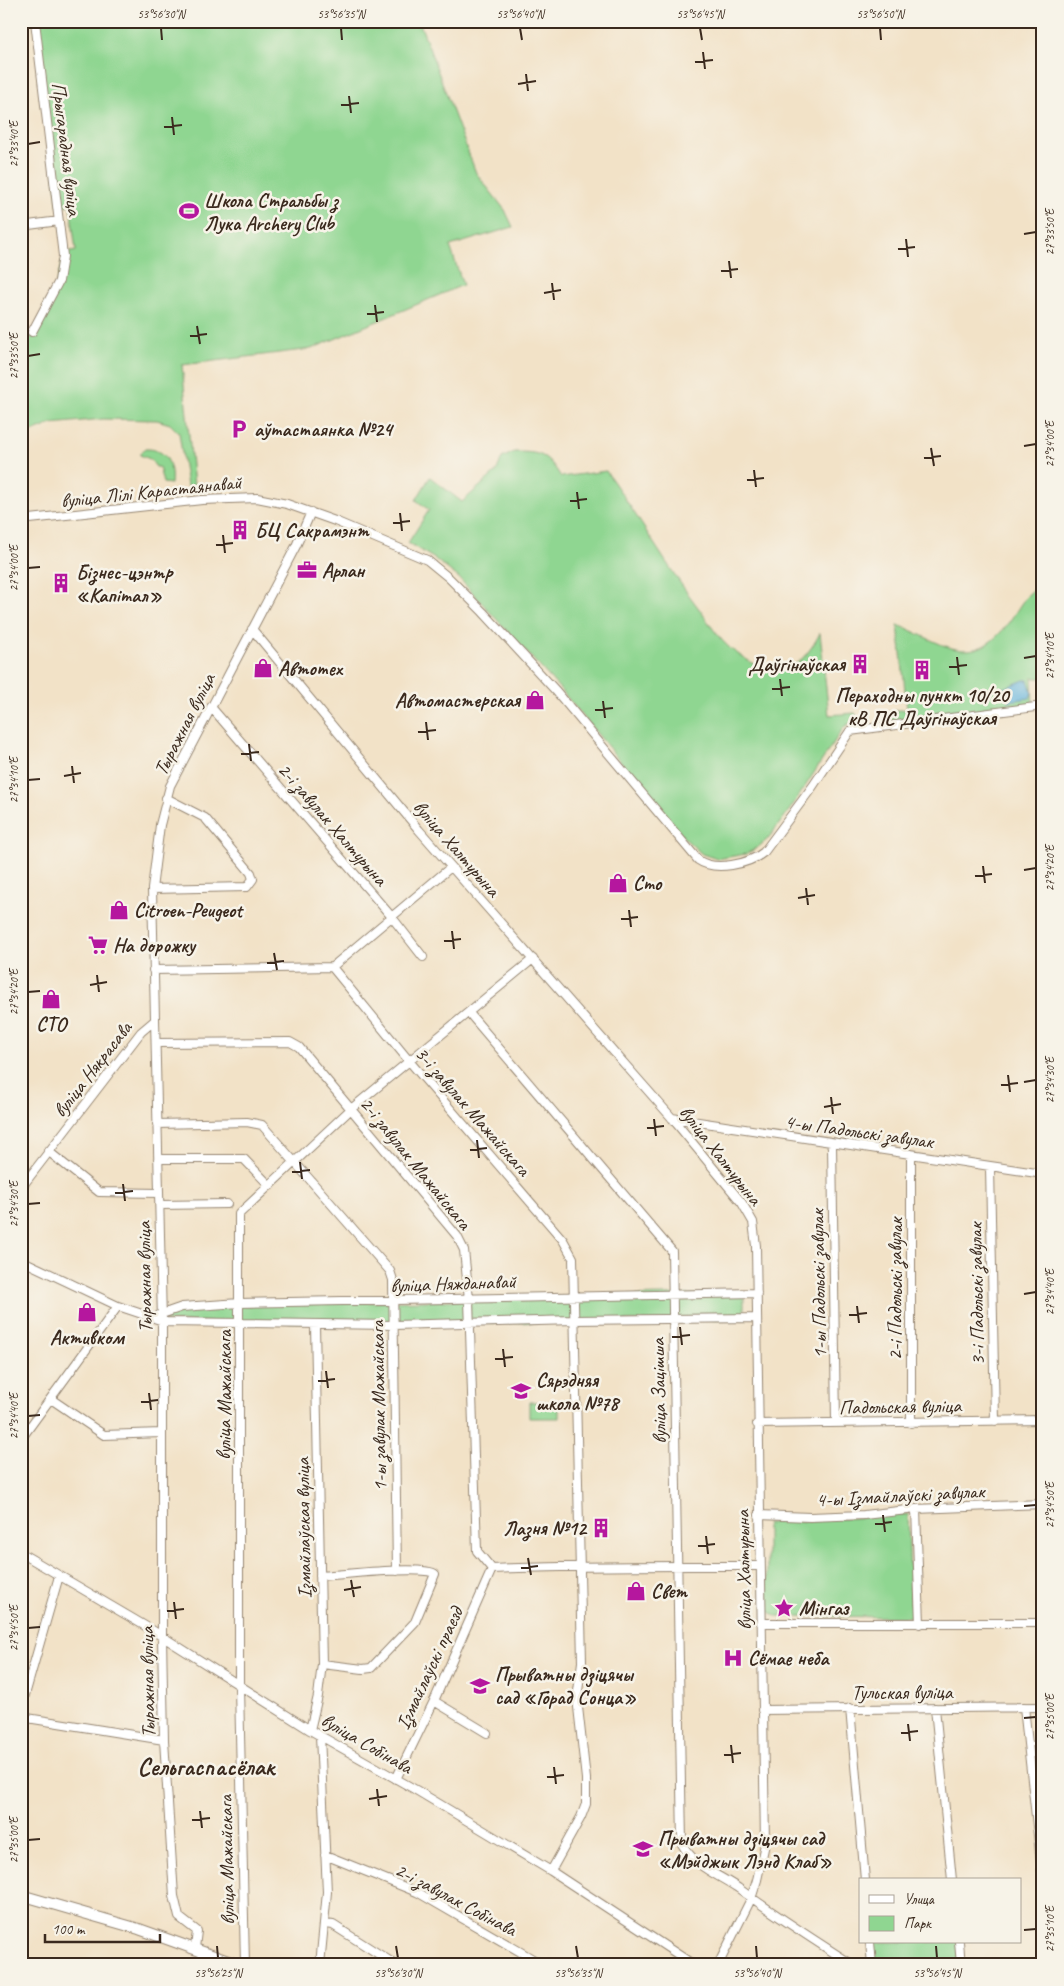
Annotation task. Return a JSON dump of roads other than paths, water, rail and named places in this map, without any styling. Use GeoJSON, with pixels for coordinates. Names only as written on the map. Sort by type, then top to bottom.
{"type":"FeatureCollection","features":[{"type":"Feature","properties":{"kind":"main road"},"geometry":{"type":"LineString","coordinates":[[21,1895],[195,1948],[239,1965]]}},
{"type":"Feature","properties":{"kind":"street","name":"Прыгарадная вуліца"},"geometry":{"type":"LineString","coordinates":[[32,332],[59,281],[63,256],[35,21]]}},
{"type":"Feature","properties":{"kind":"street"},"geometry":{"type":"LineString","coordinates":[[21,226],[59,221]]}},
{"type":"Feature","properties":{"kind":"street","name":"вуліца Лілі Карастаянавай"},"geometry":{"type":"LineString","coordinates":[[21,520],[236,498],[273,500],[311,512],[427,560],[449,578],[582,720],[667,826],[702,864],[741,864],[753,860],[764,852],[814,786],[850,731],[1043,706]]}},
{"type":"Feature","properties":{"kind":"street","name":"Тыражная вуліца"},"geometry":{"type":"LineString","coordinates":[[195,1948],[197,1931],[179,1917],[174,1896],[164,1740],[161,1432],[162,1318],[152,889],[166,798],[178,766],[296,546],[311,512]]}},
{"type":"Feature","properties":{"kind":"street","name":"вуліца Халтурына"},"geometry":{"type":"LineString","coordinates":[[252,629],[451,867],[672,1118],[748,1212],[756,1235],[760,1623],[765,1844],[758,1880],[751,1899],[718,1965]]}},
{"type":"Feature","properties":{"kind":"street","name":"2-і завулак Халтурына"},"geometry":{"type":"LineString","coordinates":[[211,707],[391,916],[423,957]]}},
{"type":"Feature","properties":{"kind":"street"},"geometry":{"type":"LineString","coordinates":[[152,889],[247,887],[253,879],[251,873],[205,818],[166,798]]}},
{"type":"Feature","properties":{"kind":"street"},"geometry":{"type":"LineString","coordinates":[[153,970],[332,967],[451,867]]}},
{"type":"Feature","properties":{"kind":"street","name":"вуліца Мажайскага"},"geometry":{"type":"LineString","coordinates":[[244,1965],[239,1686],[240,1303],[238,1219],[242,1210],[351,1109],[533,959]]}},
{"type":"Feature","properties":{"kind":"street","name":"3-і завулак Мажайскага"},"geometry":{"type":"LineString","coordinates":[[332,967],[410,1062],[566,1244],[573,1258],[578,1565],[582,1662],[577,1698],[586,1795],[582,1817],[550,1871]]}},
{"type":"Feature","properties":{"kind":"street","name":"вуліца Зацішша"},"geometry":{"type":"LineString","coordinates":[[468,1013],[671,1248],[674,1319],[676,1567],[682,1844],[689,1856],[702,1868],[737,1888],[751,1899]]}},
{"type":"Feature","properties":{"kind":"street","name":"вуліца Някрасава"},"geometry":{"type":"LineString","coordinates":[[21,1188],[141,1032],[154,1021]]}},
{"type":"Feature","properties":{"kind":"street","name":"2-і завулак Мажайскага"},"geometry":{"type":"LineString","coordinates":[[156,1042],[290,1042],[299,1047],[457,1236],[464,1250],[470,1299],[477,1550],[492,1570]]}},
{"type":"Feature","properties":{"kind":"street","name":"4-ы Падольскі завулак"},"geometry":{"type":"LineString","coordinates":[[672,1118],[832,1144],[1043,1174]]}},
{"type":"Feature","properties":{"kind":"street","name":"1-ы завулак Мажайскага"},"geometry":{"type":"LineString","coordinates":[[157,1124],[254,1123],[262,1125],[390,1272],[393,1280],[397,1571]]}},
{"type":"Feature","properties":{"kind":"street","name":"1-ы Падольскі завулак"},"geometry":{"type":"LineString","coordinates":[[832,1144],[836,1424]]}},
{"type":"Feature","properties":{"kind":"street"},"geometry":{"type":"LineString","coordinates":[[48,1151],[99,1192],[159,1193]]}},
{"type":"Feature","properties":{"kind":"street","name":"2-і Падольскі завулак"},"geometry":{"type":"LineString","coordinates":[[911,1155],[912,1423]]}},
{"type":"Feature","properties":{"kind":"street"},"geometry":{"type":"LineString","coordinates":[[158,1159],[244,1159],[270,1186]]}},
{"type":"Feature","properties":{"kind":"street","name":"3-і Падольскі завулак"},"geometry":{"type":"LineString","coordinates":[[990,1167],[995,1421]]}},
{"type":"Feature","properties":{"kind":"street"},"geometry":{"type":"LineString","coordinates":[[160,1205],[227,1204]]}},
{"type":"Feature","properties":{"kind":"street","name":"вуліца Няжданавай"},"geometry":{"type":"LineString","coordinates":[[21,1260],[118,1306],[153,1319],[162,1318],[240,1324],[394,1325],[574,1320],[757,1318]]}},
{"type":"Feature","properties":{"kind":"street","name":"вуліца Няжданавай"},"geometry":{"type":"LineString","coordinates":[[162,1318],[182,1307],[240,1303],[393,1301],[574,1295],[757,1293]]}},
{"type":"Feature","properties":{"kind":"street"},"geometry":{"type":"LineString","coordinates":[[21,1439],[118,1306]]}},
{"type":"Feature","properties":{"kind":"street","name":"Ізмайлаўская вуліца"},"geometry":{"type":"LineString","coordinates":[[310,1730],[318,1696],[322,1664],[315,1325]]}},
{"type":"Feature","properties":{"kind":"street"},"geometry":{"type":"LineString","coordinates":[[51,1399],[104,1435],[161,1432]]}},
{"type":"Feature","properties":{"kind":"street","name":"Падольская вуліца"},"geometry":{"type":"LineString","coordinates":[[758,1424],[1043,1420]]}},
{"type":"Feature","properties":{"kind":"street","name":"4-ы Ізмайлаўскі завулак"},"geometry":{"type":"LineString","coordinates":[[759,1515],[864,1515],[916,1509],[1043,1504]]}},
{"type":"Feature","properties":{"kind":"street"},"geometry":{"type":"LineString","coordinates":[[916,1509],[920,1624]]}},
{"type":"Feature","properties":{"kind":"street","name":"вуліца Собінава"},"geometry":{"type":"LineString","coordinates":[[21,1553],[162,1636],[310,1730],[550,1871],[694,1965]]}},
{"type":"Feature","properties":{"kind":"street"},"geometry":{"type":"LineString","coordinates":[[492,1570],[578,1565],[760,1566]]}},
{"type":"Feature","properties":{"kind":"street"},"geometry":{"type":"LineString","coordinates":[[320,1576],[428,1570],[435,1574],[414,1622],[371,1668],[363,1670],[322,1664]]}},
{"type":"Feature","properties":{"kind":"street","name":"Ізмайлаўскі праезд"},"geometry":{"type":"LineString","coordinates":[[396,1779],[434,1700],[492,1570]]}},
{"type":"Feature","properties":{"kind":"street"},"geometry":{"type":"LineString","coordinates":[[21,1709],[59,1576]]}},
{"type":"Feature","properties":{"kind":"street"},"geometry":{"type":"LineString","coordinates":[[760,1623],[1043,1623]]}},
{"type":"Feature","properties":{"kind":"street"},"geometry":{"type":"LineString","coordinates":[[434,1700],[487,1733]]}},
{"type":"Feature","properties":{"kind":"street"},"geometry":{"type":"LineString","coordinates":[[1024,1707],[1043,1881]]}},
{"type":"Feature","properties":{"kind":"street"},"geometry":{"type":"LineString","coordinates":[[850,1708],[865,1878]]}},
{"type":"Feature","properties":{"kind":"street"},"geometry":{"type":"LineString","coordinates":[[935,1708],[952,1878]]}},
{"type":"Feature","properties":{"kind":"street","name":"Тульская вуліца"},"geometry":{"type":"LineString","coordinates":[[762,1710],[1043,1708]]}},
{"type":"Feature","properties":{"kind":"street"},"geometry":{"type":"LineString","coordinates":[[21,1717],[164,1740]]}},
{"type":"Feature","properties":{"kind":"street"},"geometry":{"type":"LineString","coordinates":[[320,1735],[326,1924],[320,1965]]}},
{"type":"Feature","properties":{"kind":"street","name":"2-і завулак Собінава"},"geometry":{"type":"LineString","coordinates":[[325,1855],[417,1892],[542,1965]]}},
{"type":"Feature","properties":{"kind":"street"},"geometry":{"type":"LineString","coordinates":[[751,1899],[853,1965]]}},
{"type":"Feature","properties":{"kind":"street"},"geometry":{"type":"LineString","coordinates":[[326,1924],[333,1925],[396,1965]]}},
{"type":"Feature","properties":{"kind":"street"},"geometry":{"type":"LineString","coordinates":[[870,1944],[872,1965]]}},
{"type":"Feature","properties":{"kind":"street"},"geometry":{"type":"LineString","coordinates":[[959,1944],[961,1965]]}},
{"type":"Feature","properties":{"kind":"water"},"geometry":{"type":"Polygon","coordinates":[[[1028,680],[1032,692],[1030,698],[1009,701],[1002,692],[1004,688],[1028,680]]]}},
{"type":"Feature","properties":{"kind":"place","name":"Школа Стральбы з Лука Archery Club"},"geometry":{"type":"Point","coordinates":[189,211]}},
{"type":"Feature","properties":{"kind":"place","name":"аўтастаянка №24"},"geometry":{"type":"Point","coordinates":[239,429]}},
{"type":"Feature","properties":{"kind":"place","name":"БЦ Сакрамэнт"},"geometry":{"type":"Point","coordinates":[240,530]}},
{"type":"Feature","properties":{"kind":"place","name":"Арлан"},"geometry":{"type":"Point","coordinates":[307,570]}},
{"type":"Feature","properties":{"kind":"place","name":"Бізнес-цэнтр «Капітал»"},"geometry":{"type":"Point","coordinates":[61,583]}},
{"type":"Feature","properties":{"kind":"place","name":"Даўгінаўская"},"geometry":{"type":"Point","coordinates":[860,664]}},
{"type":"Feature","properties":{"kind":"place","name":"Автотех"},"geometry":{"type":"Point","coordinates":[263,668]}},
{"type":"Feature","properties":{"kind":"place","name":"Пераходны пункт 10/20 кВ ПС Даўгінаўская"},"geometry":{"type":"Point","coordinates":[922,670]}},
{"type":"Feature","properties":{"kind":"place","name":"Автомастерская"},"geometry":{"type":"Point","coordinates":[535,700]}},
{"type":"Feature","properties":{"kind":"place","name":"Сто"},"geometry":{"type":"Point","coordinates":[618,883]}},
{"type":"Feature","properties":{"kind":"place","name":"Citroen-Peugeot"},"geometry":{"type":"Point","coordinates":[119,910]}},
{"type":"Feature","properties":{"kind":"place","name":"На дорожку"},"geometry":{"type":"Point","coordinates":[98,945]}},
{"type":"Feature","properties":{"kind":"place","name":"СТО"},"geometry":{"type":"Point","coordinates":[51,999]}},
{"type":"Feature","properties":{"kind":"place","name":"Активком"},"geometry":{"type":"Point","coordinates":[87,1312]}},
{"type":"Feature","properties":{"kind":"place","name":"Сярэдняя школа №78"},"geometry":{"type":"Point","coordinates":[521,1391]}},
{"type":"Feature","properties":{"kind":"place","name":"Лазня №12"},"geometry":{"type":"Point","coordinates":[601,1528]}},
{"type":"Feature","properties":{"kind":"place","name":"Свет"},"geometry":{"type":"Point","coordinates":[636,1591]}},
{"type":"Feature","properties":{"kind":"place","name":"Мінгаз"},"geometry":{"type":"Point","coordinates":[784,1608]}},
{"type":"Feature","properties":{"kind":"place","name":"Сёмае неба"},"geometry":{"type":"Point","coordinates":[733,1658]}},
{"type":"Feature","properties":{"kind":"place","name":"Прыватны дзіцячы сад «Горад Сонца»"},"geometry":{"type":"Point","coordinates":[480,1686]}},
{"type":"Feature","properties":{"kind":"place","name":"Прыватны дзіцячы сад «Мэйджык Лэнд Клаб»"},"geometry":{"type":"Point","coordinates":[643,1849]}},
{"type":"Feature","properties":{"kind":"district","name":"Сельгаспасёлак"},"geometry":{"type":"Point","coordinates":[206,1766]}}]}
